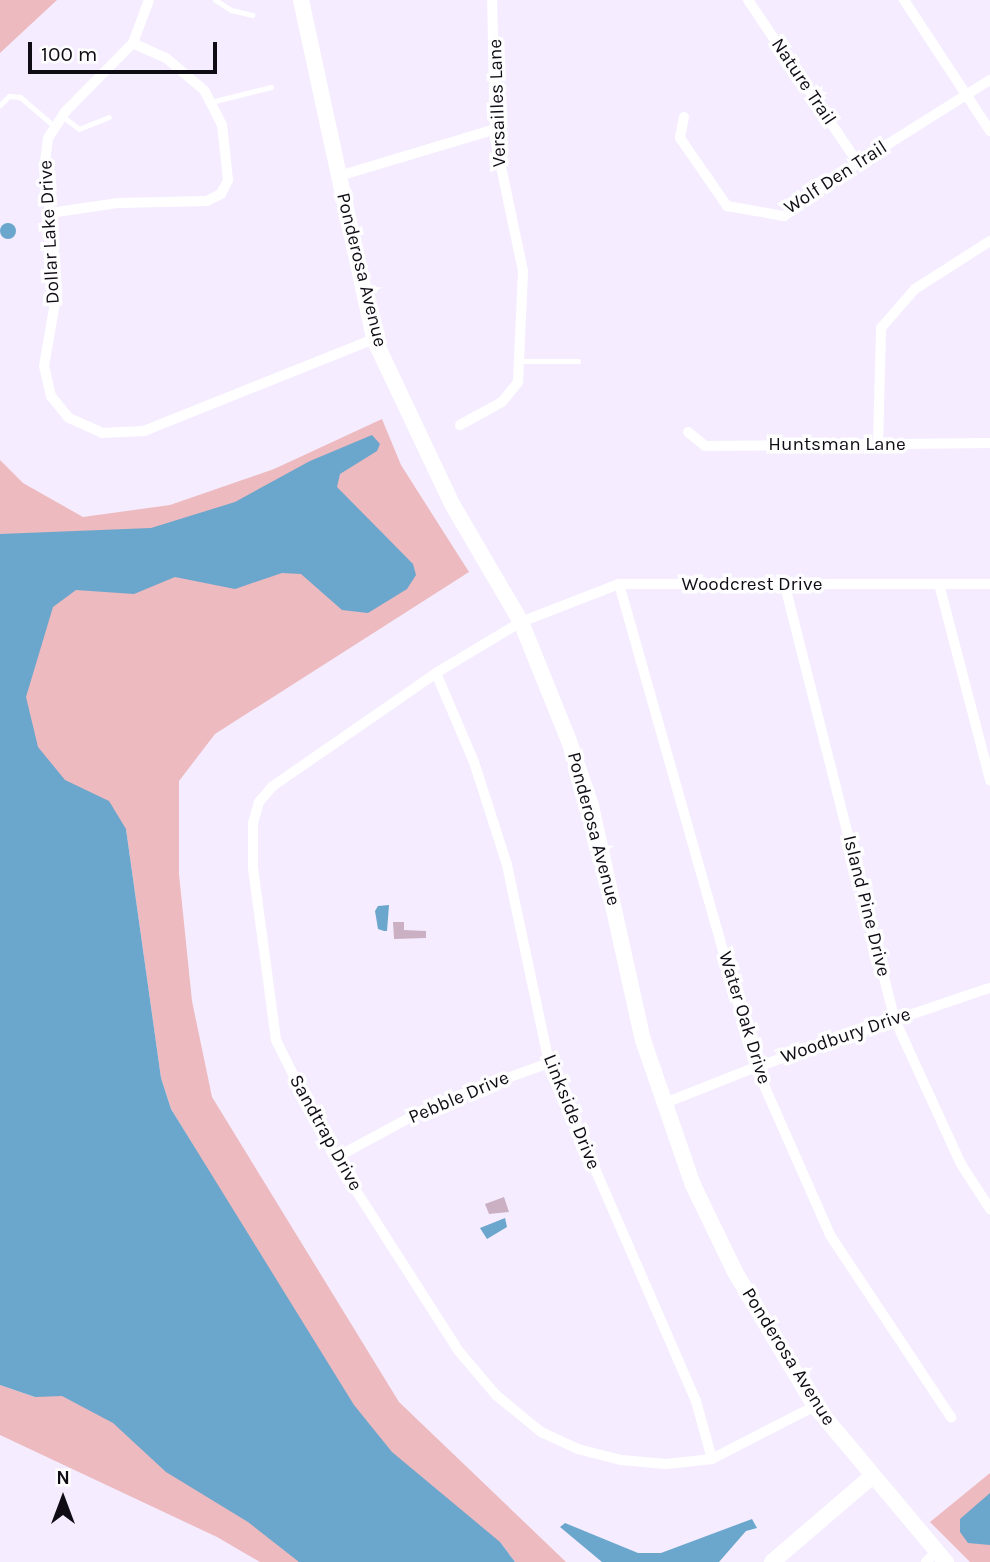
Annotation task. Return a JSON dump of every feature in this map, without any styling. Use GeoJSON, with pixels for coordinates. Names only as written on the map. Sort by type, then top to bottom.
{"type":"FeatureCollection","features":[{"type":"Feature","properties":{"kind":"street","name":"Dollar Lake Drive"},"geometry":{"type":"LineString","coordinates":[[149,0],[133,43],[54,126],[45,161],[57,290],[44,366],[51,396],[69,418],[102,433],[144,432],[374,339]]}},
{"type":"Feature","properties":{"kind":"street","name":"Ponderosa Avenue"},"geometry":{"type":"LineString","coordinates":[[301,0],[374,339],[453,505],[522,622],[591,806],[643,1041],[693,1185],[735,1272],[815,1406],[936,1559]]}},
{"type":"Feature","properties":{"kind":"street","name":"Versailles Lane"},"geometry":{"type":"LineString","coordinates":[[460,425],[508,397],[518,382],[522,249],[499,168],[492,0]]}},
{"type":"Feature","properties":{"kind":"street","name":"Nature Trail"},"geometry":{"type":"LineString","coordinates":[[748,0],[858,163]]}},
{"type":"Feature","properties":{"kind":"street"},"geometry":{"type":"LineString","coordinates":[[904,0],[990,131]]}},
{"type":"Feature","properties":{"kind":"street"},"geometry":{"type":"LineString","coordinates":[[50,213],[118,203],[189,204],[220,194],[228,180],[228,158],[222,125],[211,102],[187,72],[133,43]]}},
{"type":"Feature","properties":{"kind":"street","name":"Wolf Den Trail"},"geometry":{"type":"LineString","coordinates":[[684,117],[680,138],[727,206],[784,216],[858,163],[990,80]]}},
{"type":"Feature","properties":{"kind":"street","name":"Versailles Lane"},"geometry":{"type":"LineString","coordinates":[[339,176],[496,129]]}},
{"type":"Feature","properties":{"kind":"street"},"geometry":{"type":"LineString","coordinates":[[878,445],[881,328],[915,289],[990,241]]}},
{"type":"Feature","properties":{"kind":"street","name":"Huntsman Lane"},"geometry":{"type":"LineString","coordinates":[[688,432],[705,446],[990,443]]}},
{"type":"Feature","properties":{"kind":"street","name":"Woodcrest Drive"},"geometry":{"type":"LineString","coordinates":[[522,622],[619,584],[990,584]]}},
{"type":"Feature","properties":{"kind":"street","name":"Water Oak Drive"},"geometry":{"type":"LineString","coordinates":[[619,584],[756,1067],[830,1235],[951,1417]]}},
{"type":"Feature","properties":{"kind":"street"},"geometry":{"type":"LineString","coordinates":[[939,584],[990,780]]}},
{"type":"Feature","properties":{"kind":"street","name":"Island Pine Drive"},"geometry":{"type":"LineString","coordinates":[[785,586],[895,1020],[961,1164],[990,1209]]}},
{"type":"Feature","properties":{"kind":"street","name":"Sandtrap Drive"},"geometry":{"type":"LineString","coordinates":[[522,622],[436,673],[273,786],[259,803],[253,822],[253,867],[276,1040],[335,1158],[458,1350],[496,1395],[541,1432],[578,1449],[621,1460],[666,1464],[712,1459],[815,1406]]}},
{"type":"Feature","properties":{"kind":"street","name":"Linkside Drive"},"geometry":{"type":"LineString","coordinates":[[436,673],[474,762],[507,865],[548,1063],[696,1401],[712,1459]]}},
{"type":"Feature","properties":{"kind":"street","name":"Woodbury Drive"},"geometry":{"type":"LineString","coordinates":[[665,1103],[756,1067],[990,988]]}},
{"type":"Feature","properties":{"kind":"street","name":"Pebble Drive"},"geometry":{"type":"LineString","coordinates":[[335,1158],[435,1104],[548,1063]]}},
{"type":"Feature","properties":{"kind":"street"},"geometry":{"type":"LineString","coordinates":[[772,1562],[870,1477]]}},
{"type":"Feature","properties":{"kind":"lane"},"geometry":{"type":"LineString","coordinates":[[215,0],[231,10],[252,15]]}},
{"type":"Feature","properties":{"kind":"lane"},"geometry":{"type":"LineString","coordinates":[[211,102],[271,87]]}},
{"type":"Feature","properties":{"kind":"lane"},"geometry":{"type":"LineString","coordinates":[[0,105],[9,96],[20,97],[54,126]]}},
{"type":"Feature","properties":{"kind":"lane"},"geometry":{"type":"LineString","coordinates":[[62,116],[79,129],[109,117]]}},
{"type":"Feature","properties":{"kind":"lane"},"geometry":{"type":"LineString","coordinates":[[518,361],[578,361]]}},
{"type":"Feature","properties":{"kind":"shaded area"},"geometry":{"type":"Polygon","coordinates":[[[0,0],[57,0],[0,53],[0,0]]]}},
{"type":"Feature","properties":{"kind":"shaded area"},"geometry":{"type":"Polygon","coordinates":[[[382,419],[401,465],[469,572],[215,734],[179,781],[179,874],[192,1001],[212,1097],[399,1402],[566,1562],[515,1562],[500,1542],[480,1562],[260,1562],[217,1537],[0,1435],[0,1385],[35,1397],[193,1145],[171,1109],[161,1078],[126,829],[0,815],[0,460],[23,483],[83,517],[170,505],[274,469],[382,419]]]}},
{"type":"Feature","properties":{"kind":"shaded area"},"geometry":{"type":"Polygon","coordinates":[[[990,1473],[990,1562],[970,1562],[930,1522],[990,1473]]]}},
{"type":"Feature","properties":{"kind":"water"},"geometry":{"type":"Polygon","coordinates":[[[5,223],[11,223],[16,231],[14,237],[5,239],[0,234],[0,228],[5,223]]]}},
{"type":"Feature","properties":{"kind":"water"},"geometry":{"type":"Polygon","coordinates":[[[372,435],[380,444],[377,451],[340,474],[337,487],[413,564],[416,575],[407,589],[368,613],[342,610],[301,574],[282,573],[235,589],[175,577],[134,594],[76,590],[53,607],[26,697],[38,747],[65,780],[109,801],[126,829],[161,1078],[171,1109],[354,1405],[392,1452],[500,1542],[515,1562],[299,1562],[248,1522],[166,1472],[113,1423],[62,1396],[35,1397],[0,1385],[0,534],[151,528],[235,502],[310,461],[372,435]]]}},
{"type":"Feature","properties":{"kind":"water"},"geometry":{"type":"Polygon","coordinates":[[[389,905],[387,931],[384,931],[378,929],[375,911],[378,906],[389,905]]]}},
{"type":"Feature","properties":{"kind":"water"},"geometry":{"type":"Polygon","coordinates":[[[505,1218],[507,1227],[487,1239],[480,1228],[505,1218]]]}},
{"type":"Feature","properties":{"kind":"water"},"geometry":{"type":"Polygon","coordinates":[[[990,1493],[990,1545],[968,1543],[960,1532],[960,1519],[990,1493]]]}},
{"type":"Feature","properties":{"kind":"water"},"geometry":{"type":"Polygon","coordinates":[[[752,1519],[757,1528],[746,1531],[719,1562],[602,1562],[560,1527],[565,1523],[638,1553],[661,1553],[752,1519]]]}},
{"type":"Feature","properties":{"kind":"building"},"geometry":{"type":"Polygon","coordinates":[[[393,922],[404,922],[404,930],[426,931],[426,938],[394,939],[393,922]]]}},
{"type":"Feature","properties":{"kind":"building"},"geometry":{"type":"Polygon","coordinates":[[[504,1197],[509,1212],[489,1214],[485,1204],[504,1197]]]}}]}
